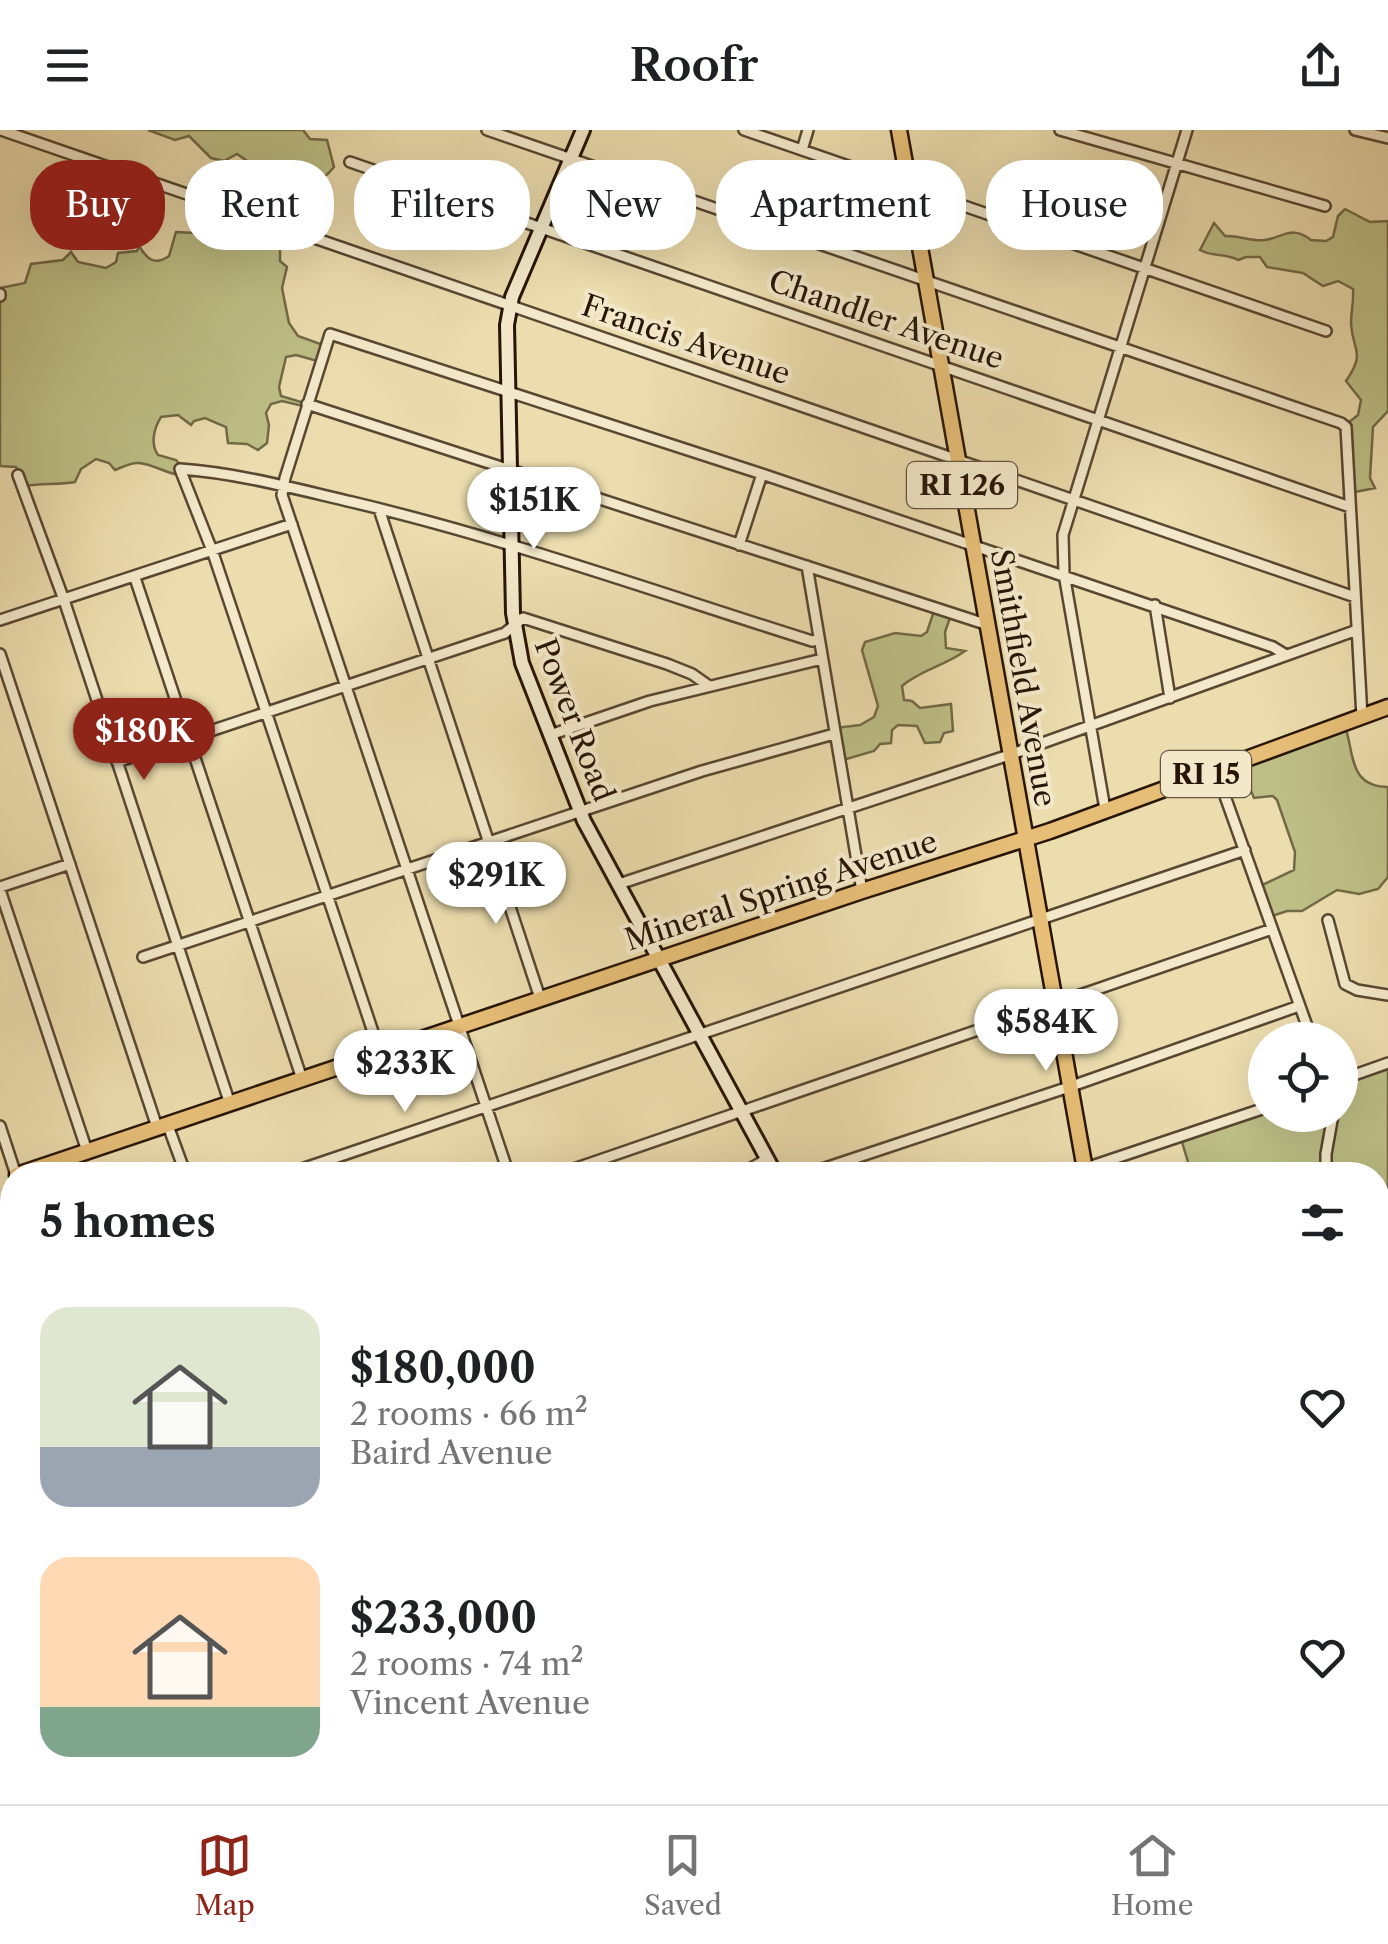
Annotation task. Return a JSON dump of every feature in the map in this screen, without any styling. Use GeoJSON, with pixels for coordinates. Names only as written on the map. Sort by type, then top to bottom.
{"type":"FeatureCollection","features":[{"type":"Feature","properties":{"kind":"main road","name":"Power Road"},"geometry":{"type":"LineString","coordinates":[[584,130],[510,306],[507,391],[514,626],[522,663],[580,812],[769,1162]]}},
{"type":"Feature","properties":{"kind":"main road","name":"Smithfield Avenue"},"geometry":{"type":"LineString","coordinates":[[899,130],[904,160]]}},
{"type":"Feature","properties":{"kind":"main road","name":"Smithfield Avenue"},"geometry":{"type":"LineString","coordinates":[[920,250],[1083,1162]]}},
{"type":"Feature","properties":{"kind":"main road","name":"Mineral Spring Avenue"},"geometry":{"type":"LineString","coordinates":[[55,1162],[1024,840],[1388,707]]}},
{"type":"Feature","properties":{"kind":"street","name":"Francis Avenue"},"geometry":{"type":"LineString","coordinates":[[1,130],[86,160]]}},
{"type":"Feature","properties":{"kind":"street"},"geometry":{"type":"LineString","coordinates":[[487,130],[1341,422],[1346,428],[1362,717]]}},
{"type":"Feature","properties":{"kind":"street"},"geometry":{"type":"LineString","coordinates":[[744,130],[832,160]]}},
{"type":"Feature","properties":{"kind":"street"},"geometry":{"type":"LineString","coordinates":[[802,150],[808,130]]}},
{"type":"Feature","properties":{"kind":"street"},"geometry":{"type":"LineString","coordinates":[[1060,130],[1325,206]]}},
{"type":"Feature","properties":{"kind":"street"},"geometry":{"type":"LineString","coordinates":[[1106,809],[1064,574],[1063,535],[1186,130]]}},
{"type":"Feature","properties":{"kind":"street"},"geometry":{"type":"LineString","coordinates":[[1355,130],[1388,138]]}},
{"type":"Feature","properties":{"kind":"street","name":"Chandler Avenue"},"geometry":{"type":"LineString","coordinates":[[350,162],[1350,506]]}},
{"type":"Feature","properties":{"kind":"street","name":"Francis Avenue"},"geometry":{"type":"LineString","coordinates":[[165,187],[1356,596]]}},
{"type":"Feature","properties":{"kind":"street"},"geometry":{"type":"LineString","coordinates":[[966,206],[1326,332]]}},
{"type":"Feature","properties":{"kind":"street"},"geometry":{"type":"LineString","coordinates":[[505,1162],[282,486],[330,334],[1064,574],[1273,647],[1286,655]]}},
{"type":"Feature","properties":{"kind":"street"},"geometry":{"type":"LineString","coordinates":[[307,404],[985,624]]}},
{"type":"Feature","properties":{"kind":"street"},"geometry":{"type":"LineString","coordinates":[[380,1053],[212,553],[180,469],[282,486],[512,543],[693,604],[818,640]]}},
{"type":"Feature","properties":{"kind":"street"},"geometry":{"type":"LineString","coordinates":[[740,545],[762,474]]}},
{"type":"Feature","properties":{"kind":"street"},"geometry":{"type":"LineString","coordinates":[[18,475],[64,600],[230,1104]]}},
{"type":"Feature","properties":{"kind":"street"},"geometry":{"type":"LineString","coordinates":[[379,509],[540,998]]}},
{"type":"Feature","properties":{"kind":"street"},"geometry":{"type":"LineString","coordinates":[[0,620],[292,524]]}},
{"type":"Feature","properties":{"kind":"street"},"geometry":{"type":"LineString","coordinates":[[807,566],[862,891]]}},
{"type":"Feature","properties":{"kind":"street"},"geometry":{"type":"LineString","coordinates":[[135,578],[302,1079]]}},
{"type":"Feature","properties":{"kind":"street"},"geometry":{"type":"LineString","coordinates":[[1155,605],[1170,698]]}},
{"type":"Feature","properties":{"kind":"street"},"geometry":{"type":"LineString","coordinates":[[117,762],[505,633],[523,618],[668,664],[709,686]]}},
{"type":"Feature","properties":{"kind":"street"},"geometry":{"type":"LineString","coordinates":[[620,884],[1008,755],[1358,630]]}},
{"type":"Feature","properties":{"kind":"street"},"geometry":{"type":"LineString","coordinates":[[0,654],[162,1125],[180,1162]]}},
{"type":"Feature","properties":{"kind":"street"},"geometry":{"type":"LineString","coordinates":[[550,735],[650,700],[822,659]]}},
{"type":"Feature","properties":{"kind":"street"},"geometry":{"type":"LineString","coordinates":[[144,957],[702,771],[834,734]]}},
{"type":"Feature","properties":{"kind":"street"},"geometry":{"type":"LineString","coordinates":[[1216,771],[1305,1022]]}},
{"type":"Feature","properties":{"kind":"street"},"geometry":{"type":"LineString","coordinates":[[323,1162],[1245,850]]}},
{"type":"Feature","properties":{"kind":"street"},"geometry":{"type":"LineString","coordinates":[[70,864],[0,888],[87,1151]]}},
{"type":"Feature","properties":{"kind":"street"},"geometry":{"type":"LineString","coordinates":[[1328,920],[1345,984],[1388,995]]}},
{"type":"Feature","properties":{"kind":"street"},"geometry":{"type":"LineString","coordinates":[[594,1162],[1272,929]]}},
{"type":"Feature","properties":{"kind":"street"},"geometry":{"type":"LineString","coordinates":[[843,1162],[1299,1006]]}},
{"type":"Feature","properties":{"kind":"street"},"geometry":{"type":"LineString","coordinates":[[1358,1074],[1388,1063]]}},
{"type":"Feature","properties":{"kind":"street"},"geometry":{"type":"LineString","coordinates":[[1113,1162],[1248,1114]]}},
{"type":"Feature","properties":{"kind":"street"},"geometry":{"type":"LineString","coordinates":[[0,1126],[11,1162]]}},
{"type":"Feature","properties":{"kind":"street"},"geometry":{"type":"LineString","coordinates":[[1326,1162],[1330,1132]]}},
{"type":"Feature","properties":{"kind":"street"},"geometry":{"type":"LineString","coordinates":[[760,1162],[767,1158]]}},
{"type":"Feature","properties":{"kind":"green space"},"geometry":{"type":"Polygon","coordinates":[[[148,130],[303,130],[310,139],[327,140],[332,160],[246,160],[237,154],[220,160],[211,158],[189,136],[175,140],[148,130]]]}},
{"type":"Feature","properties":{"kind":"green space"},"geometry":{"type":"Polygon","coordinates":[[[1345,209],[1370,222],[1388,221],[1388,411],[1373,427],[1370,478],[1375,488],[1350,493],[1344,426],[1358,415],[1361,400],[1346,381],[1357,358],[1351,324],[1353,289],[1338,281],[1323,286],[1303,273],[1267,267],[1260,257],[1238,260],[1200,250],[1214,223],[1225,236],[1260,240],[1298,233],[1311,240],[1326,241],[1333,237],[1338,216],[1345,209]]]}},
{"type":"Feature","properties":{"kind":"green space"},"geometry":{"type":"Polygon","coordinates":[[[176,232],[185,232],[185,250],[280,250],[280,261],[287,267],[282,288],[289,323],[298,336],[326,346],[321,362],[296,355],[286,357],[279,387],[281,396],[308,404],[307,407],[282,401],[271,404],[266,413],[267,443],[258,450],[247,444],[228,443],[226,427],[205,418],[191,425],[178,415],[161,417],[154,436],[156,451],[176,460],[187,476],[139,463],[115,470],[109,463],[96,459],[81,469],[75,482],[25,486],[16,467],[0,466],[0,288],[25,283],[31,264],[63,260],[71,252],[78,262],[106,268],[116,262],[118,253],[137,250],[159,261],[169,256],[176,232]]]}},
{"type":"Feature","properties":{"kind":"green space"},"geometry":{"type":"Polygon","coordinates":[[[934,611],[951,615],[945,632],[946,648],[965,651],[902,686],[904,700],[920,708],[951,704],[953,731],[944,733],[940,742],[925,743],[917,726],[898,725],[892,730],[891,743],[840,761],[835,728],[860,725],[874,717],[878,706],[862,650],[865,642],[895,633],[921,636],[927,632],[934,611]]]}},
{"type":"Feature","properties":{"kind":"green space"},"geometry":{"type":"Polygon","coordinates":[[[1344,723],[1359,774],[1365,781],[1388,787],[1388,877],[1378,889],[1359,894],[1337,890],[1302,911],[1269,917],[1258,887],[1294,870],[1295,852],[1277,800],[1273,796],[1254,798],[1239,762],[1344,723]]]}},
{"type":"Feature","properties":{"kind":"green space"},"geometry":{"type":"Polygon","coordinates":[[[1388,1068],[1388,1162],[1188,1162],[1182,1142],[1248,1118],[1248,1132],[1358,1132],[1358,1079],[1388,1068]]]}}]}
